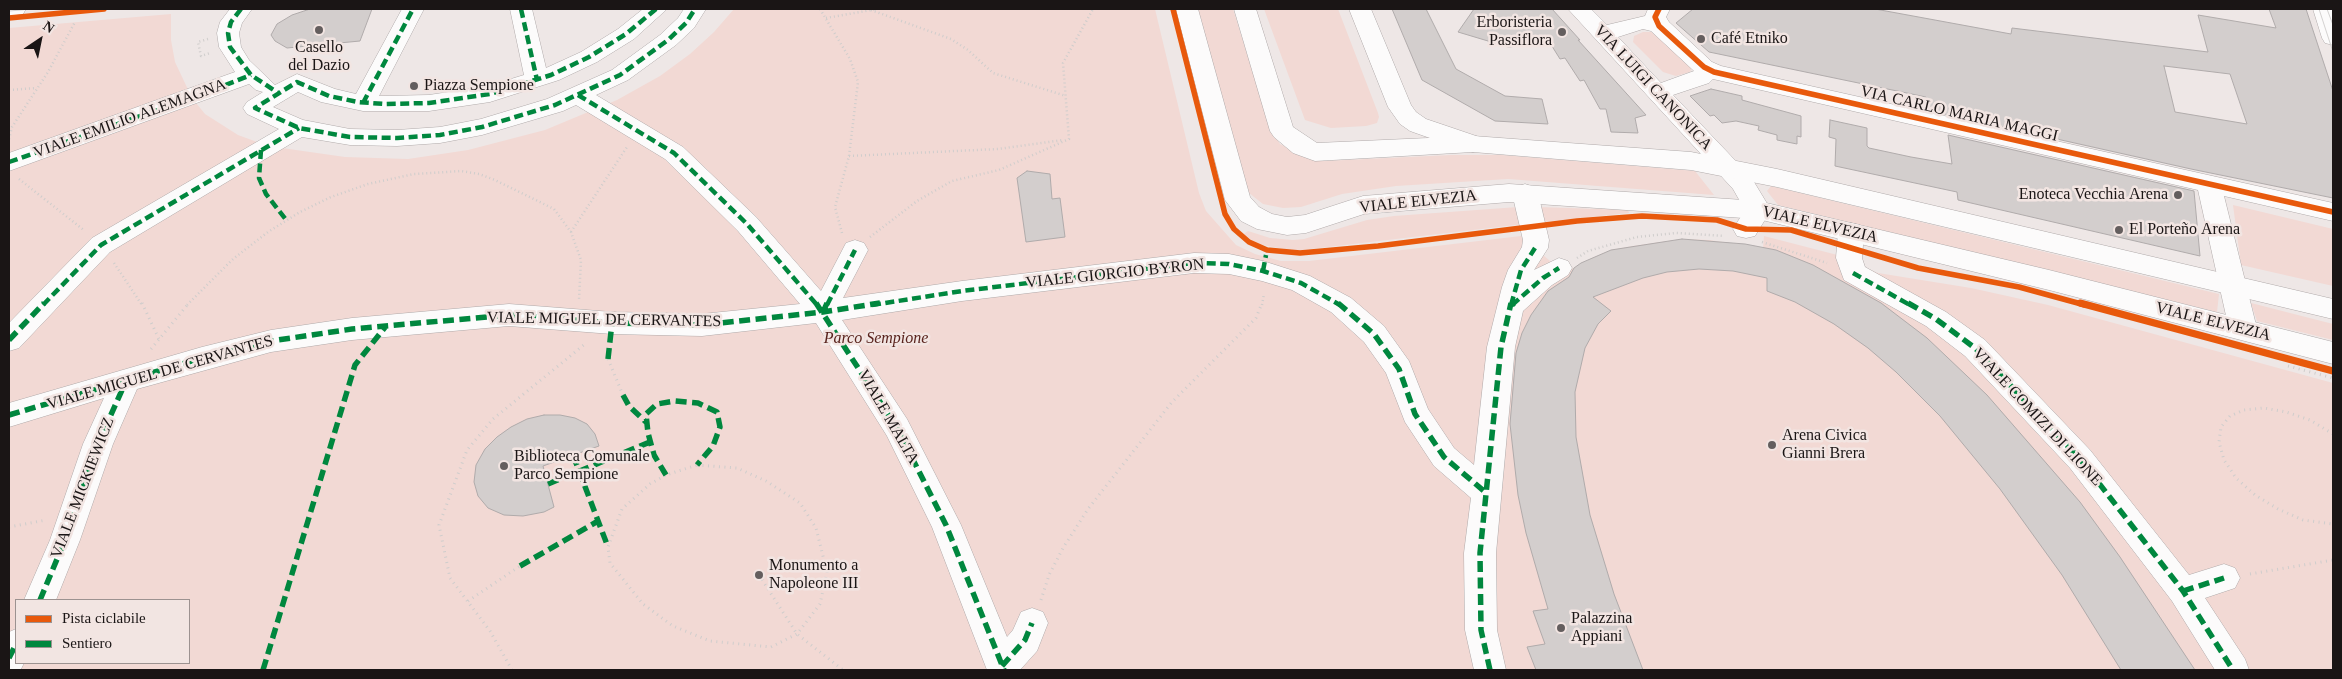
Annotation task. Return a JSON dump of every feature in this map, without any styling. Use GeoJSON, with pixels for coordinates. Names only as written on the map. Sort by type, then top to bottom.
{"type":"FeatureCollection","features":[{"type":"Feature","properties":{"kind":"street"},"geometry":{"type":"LineString","coordinates":[[9,9],[15,9]]}},
{"type":"Feature","properties":{"kind":"street"},"geometry":{"type":"LineString","coordinates":[[241,9],[230,22],[228,33],[230,47],[251,75],[278,94]]}},
{"type":"Feature","properties":{"kind":"street"},"geometry":{"type":"LineString","coordinates":[[363,103],[413,9]]}},
{"type":"Feature","properties":{"kind":"street"},"geometry":{"type":"LineString","coordinates":[[521,9],[537,80]]}},
{"type":"Feature","properties":{"kind":"street"},"geometry":{"type":"LineString","coordinates":[[656,9],[610,45],[570,66],[537,80],[490,94],[452,101],[404,104],[363,103],[329,96],[297,82],[255,108],[299,128],[372,139],[440,135],[482,127],[588,102],[620,74],[668,40],[686,23],[695,9]]}},
{"type":"Feature","properties":{"kind":"street","name":"VIALE ELVEZIA"},"geometry":{"type":"LineString","coordinates":[[1187,9],[1238,200],[1250,214],[1266,222],[1287,226],[1306,224],[1363,206],[1418,199],[1525,193],[1747,229],[1851,232],[2333,353]]}},
{"type":"Feature","properties":{"kind":"street"},"geometry":{"type":"LineString","coordinates":[[1245,9],[1282,131],[1297,143],[1315,152],[1329,153],[1473,144],[1691,161],[2232,285],[2333,310]]}},
{"type":"Feature","properties":{"kind":"street"},"geometry":{"type":"LineString","coordinates":[[1360,9],[1400,107],[1408,118],[1418,125],[1473,144]]}},
{"type":"Feature","properties":{"kind":"street","name":"VIA LUIGI CANONICA"},"geometry":{"type":"LineString","coordinates":[[1579,9],[1742,183],[1747,229]]}},
{"type":"Feature","properties":{"kind":"street"},"geometry":{"type":"LineString","coordinates":[[2324,9],[2333,38]]}},
{"type":"Feature","properties":{"kind":"street"},"geometry":{"type":"LineString","coordinates":[[1603,34],[1659,17],[1704,67],[1706,74],[1701,78],[1657,92]]}},
{"type":"Feature","properties":{"kind":"street","name":"VIA CARLO MARIA MAGGI"},"geometry":{"type":"LineString","coordinates":[[1704,67],[1727,75],[2333,212]]}},
{"type":"Feature","properties":{"kind":"street","name":"VIALE EMILIO ALEMAGNA"},"geometry":{"type":"LineString","coordinates":[[13,170],[251,75]]}},
{"type":"Feature","properties":{"kind":"street","name":"VIALE MALTA"},"geometry":{"type":"LineString","coordinates":[[588,102],[674,153],[748,224],[823,312],[897,428],[946,525],[1003,668]]}},
{"type":"Feature","properties":{"kind":"street"},"geometry":{"type":"LineString","coordinates":[[9,340],[101,245],[299,128]]}},
{"type":"Feature","properties":{"kind":"street"},"geometry":{"type":"LineString","coordinates":[[2210,184],[2242,329]]}},
{"type":"Feature","properties":{"kind":"street"},"geometry":{"type":"LineString","coordinates":[[1490,670],[1481,630],[1480,553],[1501,347],[1522,270],[1535,248],[1536,240],[1525,193]]}},
{"type":"Feature","properties":{"kind":"street"},"geometry":{"type":"LineString","coordinates":[[1851,232],[1849,258],[1853,273]]}},
{"type":"Feature","properties":{"kind":"street"},"geometry":{"type":"LineString","coordinates":[[823,312],[855,250]]}},
{"type":"Feature","properties":{"kind":"street","name":"VIALE GIORGIO BYRON"},"geometry":{"type":"LineString","coordinates":[[823,312],[962,291],[1194,263],[1264,263],[1342,305],[1374,334],[1399,369],[1415,414],[1444,457],[1485,492]]}},
{"type":"Feature","properties":{"kind":"street"},"geometry":{"type":"LineString","coordinates":[[1512,305],[1543,278],[1559,268]]}},
{"type":"Feature","properties":{"kind":"street","name":"VIALE COMIZI DI LIONE"},"geometry":{"type":"LineString","coordinates":[[1853,273],[1936,318],[1976,348],[2080,459],[2183,591],[2233,670]]}},
{"type":"Feature","properties":{"kind":"street","name":"VIALE MIGUEL DE CERVANTES"},"geometry":{"type":"LineString","coordinates":[[9,415],[202,358],[271,341],[352,329],[509,315],[612,323],[702,325],[823,312]]}},
{"type":"Feature","properties":{"kind":"street","name":"VIALE MICKIEWICZ"},"geometry":{"type":"LineString","coordinates":[[40,599],[74,514],[98,444],[126,381]]}},
{"type":"Feature","properties":{"kind":"street"},"geometry":{"type":"LineString","coordinates":[[2183,591],[2224,578]]}},
{"type":"Feature","properties":{"kind":"street"},"geometry":{"type":"LineString","coordinates":[[1003,668],[1025,640],[1032,623]]}},
{"type":"Feature","properties":{"kind":"street"},"geometry":{"type":"LineString","coordinates":[[9,658],[15,646]]}},
{"type":"Feature","properties":{"kind":"path"},"geometry":{"type":"LineString","coordinates":[[820,9],[850,59],[858,82],[850,156],[835,207],[842,234],[855,250],[879,229],[917,201],[952,182],[999,170],[1069,139]]}},
{"type":"Feature","properties":{"kind":"path"},"geometry":{"type":"LineString","coordinates":[[826,18],[878,9]]}},
{"type":"Feature","properties":{"kind":"path"},"geometry":{"type":"LineString","coordinates":[[1069,139],[1063,63],[1093,9]]}},
{"type":"Feature","properties":{"kind":"path"},"geometry":{"type":"LineString","coordinates":[[870,10],[951,39],[968,50],[993,72],[1066,96]]}},
{"type":"Feature","properties":{"kind":"path"},"geometry":{"type":"LineString","coordinates":[[9,139],[11,128],[37,88],[75,22]]}},
{"type":"Feature","properties":{"kind":"path"},"geometry":{"type":"LineString","coordinates":[[9,90],[37,88]]}},
{"type":"Feature","properties":{"kind":"path"},"geometry":{"type":"LineString","coordinates":[[570,232],[638,131]]}},
{"type":"Feature","properties":{"kind":"path"},"geometry":{"type":"LineString","coordinates":[[850,156],[998,149],[1069,139]]}},
{"type":"Feature","properties":{"kind":"path"},"geometry":{"type":"LineString","coordinates":[[13,170],[101,245],[142,304],[159,340]]}},
{"type":"Feature","properties":{"kind":"path"},"geometry":{"type":"LineString","coordinates":[[126,381],[187,305],[233,259],[268,232],[300,212],[331,197],[368,184],[414,174],[461,171],[495,180],[554,209],[570,232],[581,260],[578,321]]}},
{"type":"Feature","properties":{"kind":"path"},"geometry":{"type":"LineString","coordinates":[[1559,268],[1588,251],[1637,237],[1747,229],[1797,252],[1853,273]]}},
{"type":"Feature","properties":{"kind":"path"},"geometry":{"type":"LineString","coordinates":[[1032,623],[1049,575],[1062,548],[1088,510],[1172,402],[1256,318],[1264,300],[1264,263]]}},
{"type":"Feature","properties":{"kind":"path"},"geometry":{"type":"LineString","coordinates":[[512,670],[490,631],[450,578],[439,525],[468,450],[493,419],[532,385],[612,323]]}},
{"type":"Feature","properties":{"kind":"path"},"geometry":{"type":"LineString","coordinates":[[2286,358],[2333,371]]}},
{"type":"Feature","properties":{"kind":"path"},"geometry":{"type":"LineString","coordinates":[[608,359],[623,395]]}},
{"type":"Feature","properties":{"kind":"path"},"geometry":{"type":"LineString","coordinates":[[2288,366],[2333,378]]}},
{"type":"Feature","properties":{"kind":"path"},"geometry":{"type":"LineString","coordinates":[[2333,433],[2310,420],[2286,412],[2264,408],[2244,410],[2230,416],[2221,427],[2219,442],[2224,460],[2236,478],[2255,495],[2278,510],[2302,520],[2333,524]]}},
{"type":"Feature","properties":{"kind":"path"},"geometry":{"type":"LineString","coordinates":[[697,465],[737,468],[766,481],[800,503],[816,528],[827,572],[820,604],[798,634],[771,647],[710,641],[673,626],[643,604],[610,563],[608,547],[622,509],[650,484],[666,475],[697,465]]}},
{"type":"Feature","properties":{"kind":"path"},"geometry":{"type":"LineString","coordinates":[[9,527],[74,514]]}},
{"type":"Feature","properties":{"kind":"path"},"geometry":{"type":"LineString","coordinates":[[2224,578],[2333,560]]}},
{"type":"Feature","properties":{"kind":"path"},"geometry":{"type":"LineString","coordinates":[[468,601],[520,566]]}},
{"type":"Feature","properties":{"kind":"path"},"geometry":{"type":"LineString","coordinates":[[759,575],[798,634],[843,670]]}},
{"type":"Feature","properties":{"kind":"green space","name":"Parco Sempione"},"geometry":{"type":"Polygon","coordinates":[[[734,9],[1155,9],[1199,193],[1206,211],[1236,245],[1255,254],[1281,261],[1309,261],[1521,236],[1564,273],[1611,250],[1682,239],[1709,240],[1763,248],[1764,236],[1849,258],[1863,263],[1865,268],[1878,273],[1971,288],[2048,305],[2333,383],[2333,670],[9,670],[9,28],[171,14],[171,40],[175,62],[192,98],[205,114],[238,135],[268,146],[345,157],[408,159],[468,150],[545,130],[617,100],[660,76],[690,54],[714,32],[734,9]]]}},
{"type":"Feature","properties":{"kind":"green space"},"geometry":{"type":"Polygon","coordinates":[[[1198,9],[1233,9],[1271,130],[1280,144],[1308,158],[1324,161],[1451,155],[1502,155],[1695,171],[1714,195],[1508,179],[1396,186],[1342,194],[1301,207],[1283,208],[1263,204],[1249,193],[1239,167],[1198,9]]]}},
{"type":"Feature","properties":{"kind":"green space"},"geometry":{"type":"Polygon","coordinates":[[[1264,9],[1338,9],[1378,113],[1377,123],[1366,126],[1331,128],[1305,120],[1264,9]]]}},
{"type":"Feature","properties":{"kind":"green space"},"geometry":{"type":"Polygon","coordinates":[[[1643,32],[1653,32],[1692,67],[1690,72],[1676,76],[1663,72],[1633,42],[1634,36],[1643,32]]]}},
{"type":"Feature","properties":{"kind":"green space"},"geometry":{"type":"Polygon","coordinates":[[[1771,186],[2219,294],[2217,312],[1778,205],[1767,191],[1771,186]]]}},
{"type":"Feature","properties":{"kind":"green space"},"geometry":{"type":"Polygon","coordinates":[[[2233,205],[2333,229],[2333,286],[2241,265],[2233,205]]]}},
{"type":"Feature","properties":{"kind":"green space"},"geometry":{"type":"Polygon","coordinates":[[[1518,207],[1524,224],[1294,251],[1263,245],[1253,241],[1244,234],[1248,231],[1270,238],[1304,239],[1367,220],[1394,216],[1518,207]]]}},
{"type":"Feature","properties":{"kind":"green space"},"geometry":{"type":"Polygon","coordinates":[[[1538,207],[1628,210],[1629,213],[1543,222],[1538,207]]]}},
{"type":"Feature","properties":{"kind":"green space"},"geometry":{"type":"Polygon","coordinates":[[[2251,303],[2333,324],[2333,340],[2257,321],[2251,303]]]}},
{"type":"Feature","properties":{"kind":"building","name":"Casello del Dazio"},"geometry":{"type":"Polygon","coordinates":[[[310,9],[372,9],[360,41],[287,48],[275,41],[271,35],[277,24],[292,15],[310,9]]]}},
{"type":"Feature","properties":{"kind":"building"},"geometry":{"type":"Polygon","coordinates":[[[1392,9],[1426,9],[1456,69],[1505,96],[1542,99],[1548,124],[1495,121],[1422,80],[1392,9]]]}},
{"type":"Feature","properties":{"kind":"building"},"geometry":{"type":"Polygon","coordinates":[[[1474,9],[1552,9],[1646,115],[1635,118],[1638,133],[1611,132],[1606,109],[1600,109],[1584,80],[1580,81],[1565,58],[1560,59],[1550,43],[1508,47],[1458,32],[1474,9]]]}},
{"type":"Feature","properties":{"kind":"building"},"geometry":{"type":"Polygon","coordinates":[[[1693,9],[1875,9],[2011,34],[2012,28],[2208,52],[2198,15],[2276,28],[2269,9],[2306,9],[2333,91],[2333,198],[2191,169],[1927,110],[1926,97],[1709,52],[1676,23],[1693,9]],[[2164,66],[2175,112],[2247,124],[2230,74],[2164,66]]]}},
{"type":"Feature","properties":{"kind":"building"},"geometry":{"type":"Polygon","coordinates":[[[1711,89],[1742,96],[1742,100],[1801,116],[1801,137],[1797,136],[1797,144],[1777,140],[1777,135],[1758,130],[1759,126],[1736,121],[1722,123],[1714,115],[1710,116],[1690,96],[1711,89]]]}},
{"type":"Feature","properties":{"kind":"building"},"geometry":{"type":"Polygon","coordinates":[[[1830,120],[1867,128],[1867,146],[1869,148],[1911,157],[1952,164],[1948,135],[2194,191],[2200,256],[1958,200],[1957,192],[1835,166],[1836,139],[1829,137],[1830,120]]]}},
{"type":"Feature","properties":{"kind":"building"},"geometry":{"type":"Polygon","coordinates":[[[1027,171],[1050,174],[1052,199],[1060,198],[1065,237],[1026,242],[1017,178],[1027,171]]]}},
{"type":"Feature","properties":{"kind":"building"},"geometry":{"type":"Polygon","coordinates":[[[1682,239],[1745,244],[1776,250],[1813,265],[1881,303],[1927,338],[1987,395],[2080,502],[2120,557],[2195,670],[2121,670],[2062,575],[2000,489],[1940,416],[1896,372],[1868,348],[1834,324],[1795,302],[1767,291],[1767,278],[1733,271],[1699,269],[1667,272],[1643,278],[1593,297],[1611,311],[1598,324],[1585,348],[1575,392],[1576,437],[1590,515],[1614,594],[1643,670],[1536,670],[1527,647],[1545,644],[1533,611],[1548,609],[1526,533],[1518,495],[1510,424],[1516,353],[1522,333],[1531,315],[1548,291],[1569,277],[1574,268],[1581,263],[1611,250],[1682,239]]]}},
{"type":"Feature","properties":{"kind":"building","name":"Biblioteca Comunale Parco Sempione"},"geometry":{"type":"Polygon","coordinates":[[[544,415],[560,415],[575,418],[587,424],[595,434],[599,446],[543,466],[554,507],[544,512],[523,516],[504,515],[488,508],[478,496],[474,482],[476,465],[485,449],[511,427],[527,419],[544,415]]]}},
{"type":"Feature","properties":{"kind":"tram line"},"geometry":{"type":"LineString","coordinates":[[9,11],[33,9]]}},
{"type":"Feature","properties":{"kind":"tram line"},"geometry":{"type":"LineString","coordinates":[[2319,9],[2333,52]]}},
{"type":"Feature","properties":{"kind":"tram line"},"geometry":{"type":"LineString","coordinates":[[2327,9],[2333,25]]}},
{"type":"Feature","properties":{"kind":"marked path"},"geometry":{"type":"LineString","coordinates":[[241,9],[231,22],[228,33],[230,47],[251,75],[278,93]]}},
{"type":"Feature","properties":{"kind":"marked path"},"geometry":{"type":"LineString","coordinates":[[363,103],[413,9]]}},
{"type":"Feature","properties":{"kind":"marked path"},"geometry":{"type":"LineString","coordinates":[[521,9],[537,80]]}},
{"type":"Feature","properties":{"kind":"marked path"},"geometry":{"type":"LineString","coordinates":[[656,9],[626,34],[589,57],[551,75],[490,94],[429,103],[384,104],[358,102],[329,96],[297,82],[255,108],[299,128],[350,137],[397,138],[440,135],[482,127],[555,105],[620,75],[668,40],[686,23],[695,9]]}},
{"type":"Feature","properties":{"kind":"marked path"},"geometry":{"type":"LineString","coordinates":[[9,162],[192,98],[251,75]]}},
{"type":"Feature","properties":{"kind":"marked path"},"geometry":{"type":"LineString","coordinates":[[578,95],[674,153],[747,224],[823,312],[897,428],[946,525],[1004,670]]}},
{"type":"Feature","properties":{"kind":"marked path"},"geometry":{"type":"LineString","coordinates":[[9,340],[101,245],[299,128]]}},
{"type":"Feature","properties":{"kind":"marked path"},"geometry":{"type":"LineString","coordinates":[[261,150],[259,178],[266,194],[287,221]]}},
{"type":"Feature","properties":{"kind":"marked path"},"geometry":{"type":"LineString","coordinates":[[1490,670],[1481,630],[1480,553],[1485,492],[1501,347],[1515,287],[1521,270],[1535,248]]}},
{"type":"Feature","properties":{"kind":"marked path"},"geometry":{"type":"LineString","coordinates":[[823,312],[855,250]]}},
{"type":"Feature","properties":{"kind":"marked path"},"geometry":{"type":"LineString","coordinates":[[1263,271],[1266,255]]}},
{"type":"Feature","properties":{"kind":"marked path"},"geometry":{"type":"LineString","coordinates":[[9,415],[202,358],[271,341],[352,329],[509,315],[612,323],[702,325],[823,312],[962,291],[1194,263],[1229,264],[1263,271],[1301,283],[1341,305],[1374,334],[1399,369],[1415,414],[1444,457],[1485,492]]}},
{"type":"Feature","properties":{"kind":"marked path"},"geometry":{"type":"LineString","coordinates":[[1512,305],[1543,278],[1559,268]]}},
{"type":"Feature","properties":{"kind":"marked path"},"geometry":{"type":"LineString","coordinates":[[1853,273],[1936,319],[1975,348],[2080,459],[2183,591],[2233,670]]}},
{"type":"Feature","properties":{"kind":"marked path"},"geometry":{"type":"LineString","coordinates":[[608,359],[612,323]]}},
{"type":"Feature","properties":{"kind":"marked path"},"geometry":{"type":"LineString","coordinates":[[263,670],[355,365],[386,326]]}},
{"type":"Feature","properties":{"kind":"marked path"},"geometry":{"type":"LineString","coordinates":[[40,599],[65,540],[98,444],[126,381]]}},
{"type":"Feature","properties":{"kind":"marked path"},"geometry":{"type":"LineString","coordinates":[[623,395],[629,406],[647,423]]}},
{"type":"Feature","properties":{"kind":"marked path"},"geometry":{"type":"LineString","coordinates":[[666,475],[654,455],[648,433],[646,414],[657,404],[675,401],[698,403],[717,412],[720,427],[713,446],[697,465]]}},
{"type":"Feature","properties":{"kind":"marked path"},"geometry":{"type":"LineString","coordinates":[[548,484],[650,442]]}},
{"type":"Feature","properties":{"kind":"marked path"},"geometry":{"type":"LineString","coordinates":[[573,455],[608,547]]}},
{"type":"Feature","properties":{"kind":"marked path"},"geometry":{"type":"LineString","coordinates":[[520,566],[598,521]]}},
{"type":"Feature","properties":{"kind":"marked path"},"geometry":{"type":"LineString","coordinates":[[2183,591],[2224,578]]}},
{"type":"Feature","properties":{"kind":"marked path"},"geometry":{"type":"LineString","coordinates":[[1002,666],[1025,640],[1032,623]]}},
{"type":"Feature","properties":{"kind":"marked path"},"geometry":{"type":"LineString","coordinates":[[9,658],[15,646]]}},
{"type":"Feature","properties":{"kind":"cycle path"},"geometry":{"type":"LineString","coordinates":[[9,18],[104,9]]}},
{"type":"Feature","properties":{"kind":"cycle path"},"geometry":{"type":"LineString","coordinates":[[1173,9],[1225,214],[1234,229],[1249,242],[1267,250],[1300,253],[1378,246],[1577,221],[1642,216],[1717,220],[1746,229],[1791,230],[1870,252],[1918,268],[2019,287],[2333,371]]}},
{"type":"Feature","properties":{"kind":"cycle path"},"geometry":{"type":"LineString","coordinates":[[1659,9],[1655,17],[1659,26],[1704,67],[1714,72],[2333,212]]}},
{"type":"Feature","properties":{"kind":"place","name":"Casello del Dazio"},"geometry":{"type":"Point","coordinates":[319,30]}},
{"type":"Feature","properties":{"kind":"place","name":"Erboristeria Passiflora"},"geometry":{"type":"Point","coordinates":[1562,32]}},
{"type":"Feature","properties":{"kind":"place","name":"Café Etniko"},"geometry":{"type":"Point","coordinates":[1701,39]}},
{"type":"Feature","properties":{"kind":"place","name":"Piazza Sempione"},"geometry":{"type":"Point","coordinates":[414,86]}},
{"type":"Feature","properties":{"kind":"place","name":"Enoteca Vecchia Arena"},"geometry":{"type":"Point","coordinates":[2178,195]}},
{"type":"Feature","properties":{"kind":"place","name":"El Porteño Arena"},"geometry":{"type":"Point","coordinates":[2119,230]}},
{"type":"Feature","properties":{"kind":"place","name":"Arena Civica Gianni Brera"},"geometry":{"type":"Point","coordinates":[1772,445]}},
{"type":"Feature","properties":{"kind":"place","name":"Biblioteca Comunale Parco Sempione"},"geometry":{"type":"Point","coordinates":[504,466]}},
{"type":"Feature","properties":{"kind":"place","name":"Monumento a Napoleone III"},"geometry":{"type":"Point","coordinates":[759,575]}},
{"type":"Feature","properties":{"kind":"place","name":"Palazzina Appiani"},"geometry":{"type":"Point","coordinates":[1561,628]}}]}
